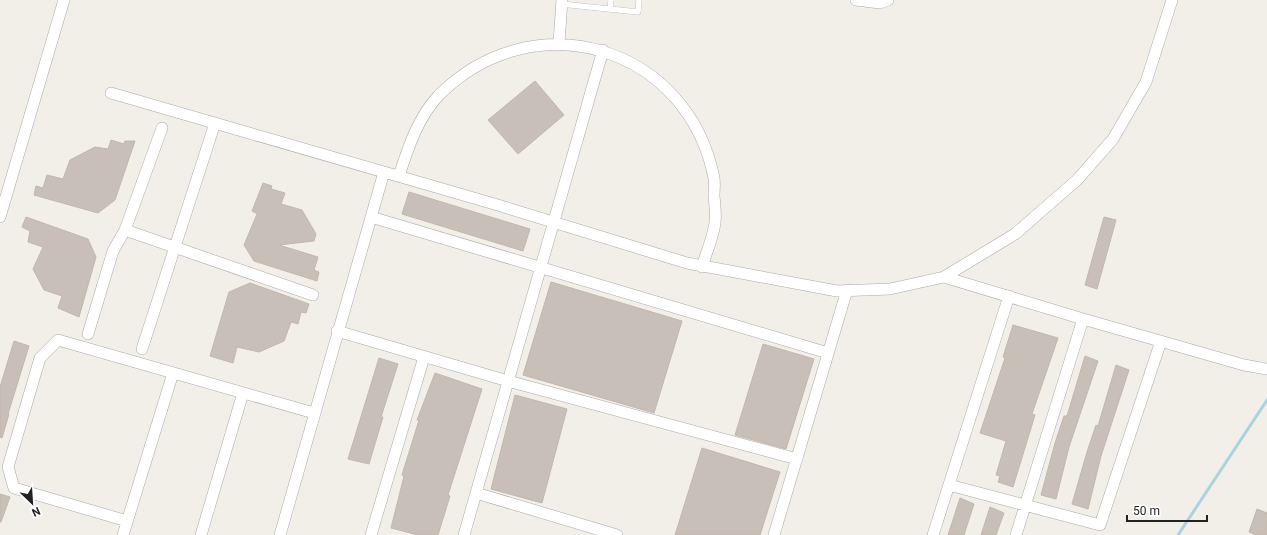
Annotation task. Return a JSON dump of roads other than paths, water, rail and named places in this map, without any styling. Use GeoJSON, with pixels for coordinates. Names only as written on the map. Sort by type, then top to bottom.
{"type":"FeatureCollection","features":[{"type":"Feature","properties":{"kind":"street"},"geometry":{"type":"LineString","coordinates":[[0,216],[64,0]]}},
{"type":"Feature","properties":{"kind":"street"},"geometry":{"type":"LineString","coordinates":[[856,0],[880,3],[888,0]]}},
{"type":"Feature","properties":{"kind":"street"},"geometry":{"type":"LineString","coordinates":[[111,93],[399,176],[702,267],[837,291],[890,289],[944,277],[1015,234],[1077,180],[1113,140],[1146,82],[1172,0]]}},
{"type":"Feature","properties":{"kind":"street"},"geometry":{"type":"LineString","coordinates":[[558,44],[561,2]]}},
{"type":"Feature","properties":{"kind":"street"},"geometry":{"type":"LineString","coordinates":[[399,176],[413,133],[438,96],[473,67],[514,49],[558,44],[603,50],[644,69],[678,98],[702,136],[714,179],[715,216],[715,224],[702,267]]}},
{"type":"Feature","properties":{"kind":"street"},"geometry":{"type":"LineString","coordinates":[[464,535],[603,50]]}},
{"type":"Feature","properties":{"kind":"street"},"geometry":{"type":"LineString","coordinates":[[142,349],[215,123]]}},
{"type":"Feature","properties":{"kind":"street"},"geometry":{"type":"LineString","coordinates":[[88,334],[113,251],[125,230],[162,128]]}},
{"type":"Feature","properties":{"kind":"street"},"geometry":{"type":"LineString","coordinates":[[280,535],[337,331],[384,172]]}},
{"type":"Feature","properties":{"kind":"street"},"geometry":{"type":"LineString","coordinates":[[371,217],[828,353]]}},
{"type":"Feature","properties":{"kind":"street"},"geometry":{"type":"LineString","coordinates":[[125,230],[313,295]]}},
{"type":"Feature","properties":{"kind":"street"},"geometry":{"type":"LineString","coordinates":[[944,277],[1244,365],[1267,369]]}},
{"type":"Feature","properties":{"kind":"street"},"geometry":{"type":"LineString","coordinates":[[774,535],[847,290]]}},
{"type":"Feature","properties":{"kind":"street"},"geometry":{"type":"LineString","coordinates":[[933,535],[1009,296]]}},
{"type":"Feature","properties":{"kind":"street"},"geometry":{"type":"LineString","coordinates":[[1016,535],[1083,319]]}},
{"type":"Feature","properties":{"kind":"street"},"geometry":{"type":"LineString","coordinates":[[337,331],[508,381],[797,459]]}},
{"type":"Feature","properties":{"kind":"street"},"geometry":{"type":"LineString","coordinates":[[127,521],[14,488],[8,467],[40,358],[58,340],[314,413]]}},
{"type":"Feature","properties":{"kind":"street"},"geometry":{"type":"LineString","coordinates":[[949,485],[1100,525],[1160,341]]}},
{"type":"Feature","properties":{"kind":"street"},"geometry":{"type":"LineString","coordinates":[[371,535],[424,356]]}},
{"type":"Feature","properties":{"kind":"street"},"geometry":{"type":"LineString","coordinates":[[123,535],[173,373]]}},
{"type":"Feature","properties":{"kind":"street"},"geometry":{"type":"LineString","coordinates":[[201,535],[243,393]]}},
{"type":"Feature","properties":{"kind":"street"},"geometry":{"type":"LineString","coordinates":[[476,493],[617,535]]}},
{"type":"Feature","properties":{"kind":"lane"},"geometry":{"type":"LineString","coordinates":[[610,9],[611,0]]}},
{"type":"Feature","properties":{"kind":"lane"},"geometry":{"type":"LineString","coordinates":[[561,2],[638,12],[638,0]]}},
{"type":"Feature","properties":{"kind":"waterway"},"geometry":{"type":"LineString","coordinates":[[1178,535],[1267,400]]}}]}
